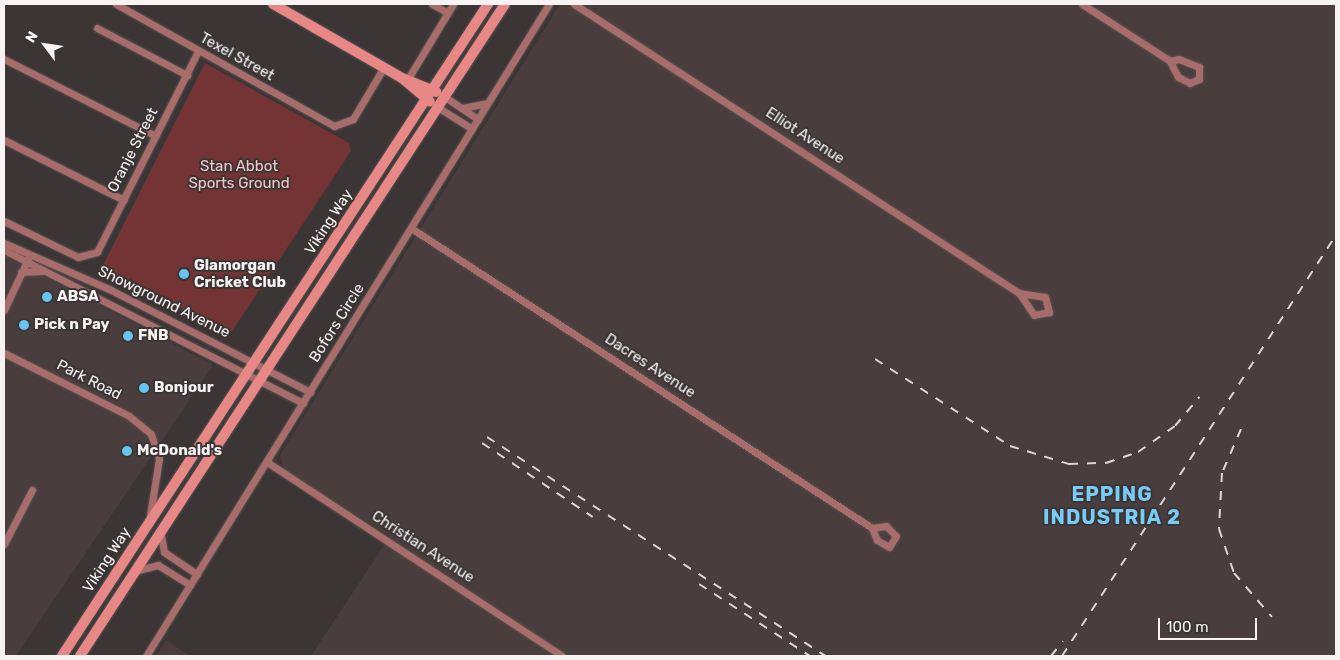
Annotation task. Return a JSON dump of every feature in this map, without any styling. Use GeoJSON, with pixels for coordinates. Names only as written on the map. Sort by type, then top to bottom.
{"type":"FeatureCollection","features":[{"type":"Feature","properties":{"kind":"main road"},"geometry":{"type":"LineString","coordinates":[[273,4],[405,80],[445,97]]}},
{"type":"Feature","properties":{"kind":"main road","name":"Viking Way"},"geometry":{"type":"LineString","coordinates":[[62,656],[488,4]]}},
{"type":"Feature","properties":{"kind":"main road","name":"Viking Way"},"geometry":{"type":"LineString","coordinates":[[80,656],[505,4]]}},
{"type":"Feature","properties":{"kind":"main road"},"geometry":{"type":"LineString","coordinates":[[405,80],[426,100],[438,108]]}},
{"type":"Feature","properties":{"kind":"street","name":"Texel Street"},"geometry":{"type":"LineString","coordinates":[[116,4],[326,123],[347,123],[384,67]]}},
{"type":"Feature","properties":{"kind":"street"},"geometry":{"type":"LineString","coordinates":[[432,4],[448,13]]}},
{"type":"Feature","properties":{"kind":"street"},"geometry":{"type":"LineString","coordinates":[[405,80],[453,4]]}},
{"type":"Feature","properties":{"kind":"street","name":"Bofors Circle"},"geometry":{"type":"LineString","coordinates":[[146,656],[549,4]]}},
{"type":"Feature","properties":{"kind":"street","name":"Elliot Avenue"},"geometry":{"type":"LineString","coordinates":[[574,4],[1019,293]]}},
{"type":"Feature","properties":{"kind":"street"},"geometry":{"type":"LineString","coordinates":[[1082,4],[1170,61]]}},
{"type":"Feature","properties":{"kind":"street"},"geometry":{"type":"LineString","coordinates":[[97,28],[187,74]]}},
{"type":"Feature","properties":{"kind":"street","name":"Oranje Street"},"geometry":{"type":"LineString","coordinates":[[4,221],[74,256],[88,257],[99,249],[198,52]]}},
{"type":"Feature","properties":{"kind":"street"},"geometry":{"type":"LineString","coordinates":[[4,59],[156,136]]}},
{"type":"Feature","properties":{"kind":"street"},"geometry":{"type":"LineString","coordinates":[[445,97],[478,119]]}},
{"type":"Feature","properties":{"kind":"street"},"geometry":{"type":"LineString","coordinates":[[461,108],[488,102]]}},
{"type":"Feature","properties":{"kind":"street"},"geometry":{"type":"LineString","coordinates":[[438,108],[472,129]]}},
{"type":"Feature","properties":{"kind":"street"},"geometry":{"type":"LineString","coordinates":[[4,140],[124,200]]}},
{"type":"Feature","properties":{"kind":"street","name":"Dacres Avenue"},"geometry":{"type":"LineString","coordinates":[[411,228],[872,528]]}},
{"type":"Feature","properties":{"kind":"street","name":"Showground Avenue"},"geometry":{"type":"LineString","coordinates":[[4,243],[31,253],[268,368],[310,392]]}},
{"type":"Feature","properties":{"kind":"street","name":"Showground Avenue"},"geometry":{"type":"LineString","coordinates":[[4,250],[303,403]]}},
{"type":"Feature","properties":{"kind":"street"},"geometry":{"type":"LineString","coordinates":[[4,310],[31,253]]}},
{"type":"Feature","properties":{"kind":"street"},"geometry":{"type":"LineString","coordinates":[[21,272],[45,271]]}},
{"type":"Feature","properties":{"kind":"street","name":"Park Road"},"geometry":{"type":"LineString","coordinates":[[4,353],[129,416],[154,440],[158,485],[145,530]]}},
{"type":"Feature","properties":{"kind":"street","name":"Christian Avenue"},"geometry":{"type":"LineString","coordinates":[[267,462],[562,656]]}},
{"type":"Feature","properties":{"kind":"street"},"geometry":{"type":"LineString","coordinates":[[4,544],[32,490]]}},
{"type":"Feature","properties":{"kind":"street"},"geometry":{"type":"LineString","coordinates":[[164,526],[162,549],[197,574]]}},
{"type":"Feature","properties":{"kind":"street"},"geometry":{"type":"LineString","coordinates":[[132,575],[155,564],[190,585]]}},
{"type":"Feature","properties":{"kind":"shaded area"},"geometry":{"type":"Polygon","coordinates":[[[560,4],[1336,4],[1336,656],[311,656],[390,536],[285,472],[280,455],[560,4]]]}},
{"type":"Feature","properties":{"kind":"shaded area"},"geometry":{"type":"Polygon","coordinates":[[[4,255],[213,365],[16,656],[4,656],[4,255]]]}},
{"type":"Feature","properties":{"kind":"shaded area"},"geometry":{"type":"Polygon","coordinates":[[[166,640],[190,656],[156,656],[166,640]]]}},
{"type":"Feature","properties":{"kind":"green space","name":"Stan Abbot Sports Ground"},"geometry":{"type":"Polygon","coordinates":[[[205,63],[349,143],[351,151],[231,333],[101,269],[205,63]]]}},
{"type":"Feature","properties":{"kind":"railway"},"geometry":{"type":"LineString","coordinates":[[1062,656],[1336,235]]}},
{"type":"Feature","properties":{"kind":"railway"},"geometry":{"type":"LineString","coordinates":[[875,359],[1010,446],[1069,464],[1106,463],[1138,452],[1175,426],[1199,397]]}},
{"type":"Feature","properties":{"kind":"railway"},"geometry":{"type":"LineString","coordinates":[[1241,429],[1222,473],[1219,529],[1234,573],[1272,617]]}},
{"type":"Feature","properties":{"kind":"railway"},"geometry":{"type":"LineString","coordinates":[[487,437],[825,656]]}},
{"type":"Feature","properties":{"kind":"railway"},"geometry":{"type":"LineString","coordinates":[[482,443],[593,517]]}},
{"type":"Feature","properties":{"kind":"railway"},"geometry":{"type":"LineString","coordinates":[[699,584],[810,656]]}},
{"type":"Feature","properties":{"kind":"railway"},"geometry":{"type":"LineString","coordinates":[[1051,656],[1063,641]]}},
{"type":"Feature","properties":{"kind":"place","name":"Glamorgan Cricket Club"},"geometry":{"type":"Point","coordinates":[184,274]}},
{"type":"Feature","properties":{"kind":"place","name":"ABSA"},"geometry":{"type":"Point","coordinates":[47,297]}},
{"type":"Feature","properties":{"kind":"place","name":"Pick n Pay"},"geometry":{"type":"Point","coordinates":[24,325]}},
{"type":"Feature","properties":{"kind":"place","name":"FNB"},"geometry":{"type":"Point","coordinates":[128,336]}},
{"type":"Feature","properties":{"kind":"place","name":"Bonjour"},"geometry":{"type":"Point","coordinates":[144,388]}},
{"type":"Feature","properties":{"kind":"place","name":"McDonald's"},"geometry":{"type":"Point","coordinates":[127,451]}},
{"type":"Feature","properties":{"kind":"district","name":"EPPING INDUSTRIA 2"},"geometry":{"type":"Point","coordinates":[1112,506]}}]}
